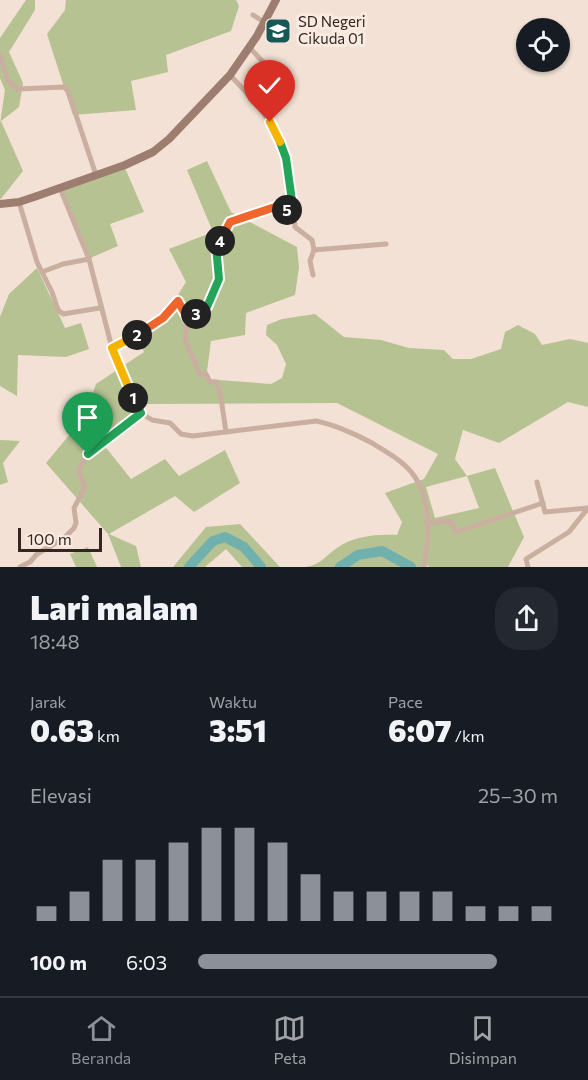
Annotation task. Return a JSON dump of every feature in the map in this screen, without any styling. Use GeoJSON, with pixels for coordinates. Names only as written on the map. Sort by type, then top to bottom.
{"type":"FeatureCollection","features":[{"type":"Feature","properties":{"kind":"street"},"geometry":{"type":"LineString","coordinates":[[0,204],[19,202],[125,165],[153,152],[177,131],[230,75],[276,0]]}},
{"type":"Feature","properties":{"kind":"street"},"geometry":{"type":"LineString","coordinates":[[253,15],[264,22]]}},
{"type":"Feature","properties":{"kind":"street"},"geometry":{"type":"LineString","coordinates":[[249,47],[265,64],[270,122]]}},
{"type":"Feature","properties":{"kind":"street"},"geometry":{"type":"LineString","coordinates":[[0,55],[8,81],[18,89],[64,87],[68,91],[96,175]]}},
{"type":"Feature","properties":{"kind":"street"},"geometry":{"type":"LineString","coordinates":[[230,75],[270,122],[286,158],[295,227],[312,240],[314,250],[310,261],[313,275]]}},
{"type":"Feature","properties":{"kind":"street"},"geometry":{"type":"LineString","coordinates":[[60,188],[89,259],[112,348],[122,375],[141,413],[152,420],[170,423],[185,436],[316,422],[329,424],[362,438],[388,453],[414,475],[424,498],[427,523],[424,567]]}},
{"type":"Feature","properties":{"kind":"street"},"geometry":{"type":"LineString","coordinates":[[19,202],[33,251],[61,313],[100,308]]}},
{"type":"Feature","properties":{"kind":"street"},"geometry":{"type":"LineString","coordinates":[[188,319],[207,307],[219,279],[216,246],[230,222],[281,205],[294,215]]}},
{"type":"Feature","properties":{"kind":"street"},"geometry":{"type":"LineString","coordinates":[[314,250],[386,244]]}},
{"type":"Feature","properties":{"kind":"street"},"geometry":{"type":"LineString","coordinates":[[42,272],[63,264],[89,259]]}},
{"type":"Feature","properties":{"kind":"street"},"geometry":{"type":"LineString","coordinates":[[112,348],[163,318],[178,301],[188,319],[185,339],[200,375],[206,374],[210,382],[217,382],[226,432]]}},
{"type":"Feature","properties":{"kind":"street"},"geometry":{"type":"LineString","coordinates":[[20,567],[64,538],[74,528],[76,523],[74,508],[85,487],[79,473],[84,459],[141,413]]}},
{"type":"Feature","properties":{"kind":"street"},"geometry":{"type":"LineString","coordinates":[[537,482],[545,512],[588,508]]}},
{"type":"Feature","properties":{"kind":"street"},"geometry":{"type":"LineString","coordinates":[[427,523],[450,521],[456,532],[543,503]]}},
{"type":"Feature","properties":{"kind":"street"},"geometry":{"type":"LineString","coordinates":[[528,567],[526,559],[569,532],[588,508]]}},
{"type":"Feature","properties":{"kind":"green space"},"geometry":{"type":"Polygon","coordinates":[[[26,0],[35,0],[35,10],[9,52],[23,83],[19,107],[1,121],[23,171],[0,200],[0,124],[5,90],[0,78],[0,38],[26,0]]]}},
{"type":"Feature","properties":{"kind":"green space"},"geometry":{"type":"Polygon","coordinates":[[[66,0],[236,0],[239,6],[231,31],[166,55],[168,72],[131,81],[136,110],[73,115],[47,34],[65,10],[66,0]]]}},
{"type":"Feature","properties":{"kind":"green space"},"geometry":{"type":"Polygon","coordinates":[[[207,161],[231,212],[297,247],[299,267],[295,295],[246,313],[245,335],[211,341],[206,379],[271,384],[282,378],[286,364],[277,345],[266,335],[267,325],[282,319],[315,314],[344,337],[381,340],[409,348],[444,350],[453,359],[471,359],[501,349],[505,332],[518,325],[535,334],[542,345],[570,339],[588,343],[588,407],[568,402],[499,443],[463,430],[455,459],[467,476],[495,468],[524,537],[508,567],[429,567],[426,564],[421,567],[305,567],[319,562],[343,544],[358,538],[397,535],[402,522],[385,493],[424,479],[438,454],[337,403],[142,404],[103,444],[131,479],[165,459],[179,476],[225,450],[240,483],[194,512],[175,496],[109,534],[136,546],[141,567],[121,567],[108,534],[46,463],[85,416],[96,384],[144,352],[134,331],[167,313],[186,282],[169,249],[213,232],[187,170],[207,161]],[[467,476],[426,487],[435,518],[479,508],[467,476]]]}},
{"type":"Feature","properties":{"kind":"green space"},"geometry":{"type":"Polygon","coordinates":[[[125,168],[144,212],[110,224],[118,246],[88,259],[59,187],[94,172],[125,168]]]}},
{"type":"Feature","properties":{"kind":"green space"},"geometry":{"type":"Polygon","coordinates":[[[37,268],[65,328],[81,323],[89,349],[66,357],[18,355],[17,396],[0,386],[0,317],[9,294],[37,268]]]}},
{"type":"Feature","properties":{"kind":"green space"},"geometry":{"type":"Polygon","coordinates":[[[0,440],[20,441],[3,463],[8,482],[0,485],[0,440]]]}},
{"type":"Feature","properties":{"kind":"green space"},"geometry":{"type":"Polygon","coordinates":[[[240,524],[280,567],[242,567],[226,549],[205,567],[173,567],[206,527],[240,524]]]}},
{"type":"Feature","properties":{"kind":"green space"},"geometry":{"type":"Polygon","coordinates":[[[88,547],[97,567],[76,567],[70,554],[88,547]]]}},
{"type":"Feature","properties":{"kind":"waterway"},"geometry":{"type":"LineString","coordinates":[[189,567],[213,541],[225,537],[244,547],[261,567]]}},
{"type":"Feature","properties":{"kind":"waterway"},"geometry":{"type":"LineString","coordinates":[[340,567],[358,555],[382,551],[411,567]]}},
{"type":"Feature","properties":{"kind":"place","name":"SD Negeri Cikuda 01"},"geometry":{"type":"Point","coordinates":[278,31]}},
{"type":"Feature","properties":{"kind":"route"},"geometry":{"type":"LineString","coordinates":[[88,454],[141,413],[122,375],[112,348],[163,318],[178,301],[188,319],[207,307],[219,279],[216,246],[230,222],[281,205],[294,215],[286,158],[277,133],[270,122]]}}]}
